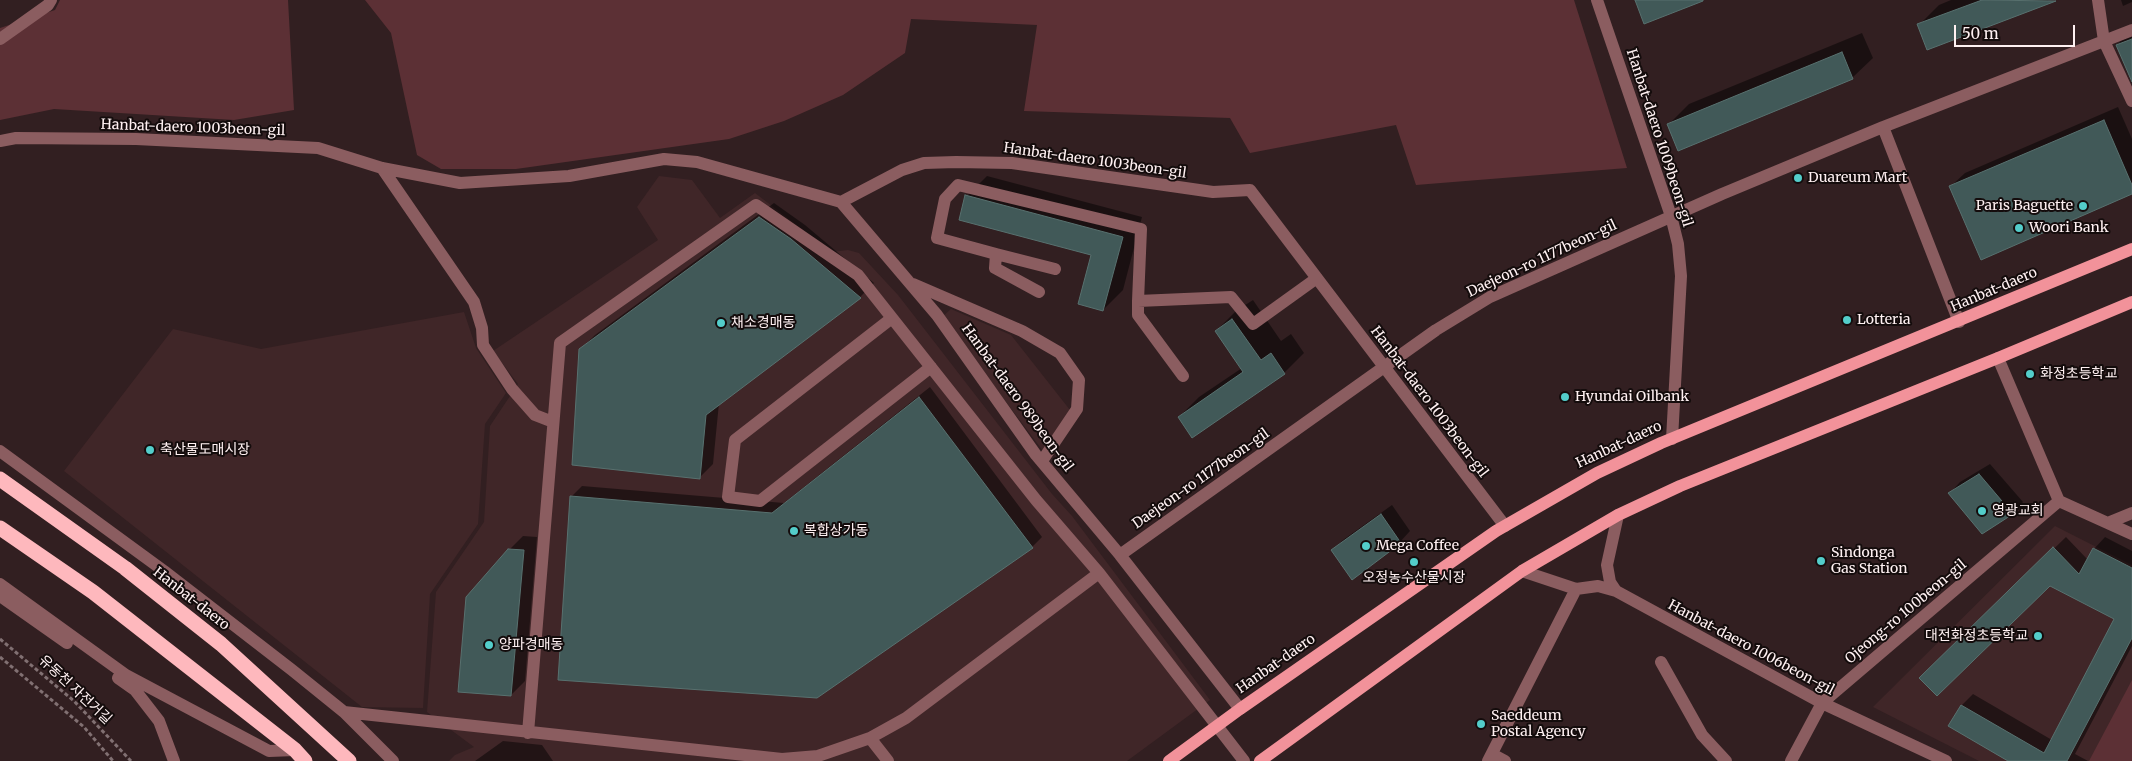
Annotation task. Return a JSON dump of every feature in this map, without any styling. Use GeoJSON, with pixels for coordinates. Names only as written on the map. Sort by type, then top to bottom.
{"type":"FeatureCollection","features":[{"type":"Feature","properties":{"kind":"highway","name":"Hanbat-daero"},"geometry":{"type":"LineString","coordinates":[[0,479],[125,568],[222,644],[348,761]]}},
{"type":"Feature","properties":{"kind":"highway"},"geometry":{"type":"LineString","coordinates":[[0,528],[92,592],[300,755]]}},
{"type":"Feature","properties":{"kind":"main road","name":"Hanbat-daero"},"geometry":{"type":"LineString","coordinates":[[1169,761],[1217,725],[1505,526],[1597,472],[1672,438],[2132,250]]}},
{"type":"Feature","properties":{"kind":"main road"},"geometry":{"type":"LineString","coordinates":[[1260,761],[1522,571],[1618,515],[1689,483],[2132,302]]}},
{"type":"Feature","properties":{"kind":"street"},"geometry":{"type":"LineString","coordinates":[[0,39],[48,5],[50,0]]}},
{"type":"Feature","properties":{"kind":"street","name":"Hanbat-daero 1009beon-gil"},"geometry":{"type":"LineString","coordinates":[[1597,0],[1671,216],[1678,244],[1681,276],[1672,438]]}},
{"type":"Feature","properties":{"kind":"street"},"geometry":{"type":"LineString","coordinates":[[2098,0],[2104,41],[2132,101]]}},
{"type":"Feature","properties":{"kind":"street","name":"Daejeon-ro 1177beon-gil"},"geometry":{"type":"LineString","coordinates":[[1120,555],[1436,330],[1490,297],[1671,216],[1883,127],[2132,30]]}},
{"type":"Feature","properties":{"kind":"street"},"geometry":{"type":"LineString","coordinates":[[1883,127],[1959,322]]}},
{"type":"Feature","properties":{"kind":"street","name":"Hanbat-daero 1003beon-gil"},"geometry":{"type":"LineString","coordinates":[[0,141],[16,138],[136,139],[318,148],[382,168],[460,183],[569,176],[664,159],[697,162],[842,202],[902,170],[924,163],[956,162],[1012,163],[1213,192],[1250,190],[1505,526]]}},
{"type":"Feature","properties":{"kind":"street"},"geometry":{"type":"LineString","coordinates":[[956,162],[958,185],[945,199],[937,238],[1055,269]]}},
{"type":"Feature","properties":{"kind":"street"},"geometry":{"type":"LineString","coordinates":[[382,168],[474,302],[482,328],[483,345],[507,382],[535,415],[553,422]]}},
{"type":"Feature","properties":{"kind":"street"},"geometry":{"type":"LineString","coordinates":[[958,185],[1141,229],[1138,315],[1183,376]]}},
{"type":"Feature","properties":{"kind":"street","name":"Hanbat-daero 989beon-gil"},"geometry":{"type":"LineString","coordinates":[[842,202],[937,315],[1042,461],[1120,555],[1240,709]]}},
{"type":"Feature","properties":{"kind":"street"},"geometry":{"type":"LineString","coordinates":[[528,733],[560,344],[756,205],[858,275],[1036,500],[1099,573],[1244,761]]}},
{"type":"Feature","properties":{"kind":"street"},"geometry":{"type":"LineString","coordinates":[[996,254],[995,268],[1039,292]]}},
{"type":"Feature","properties":{"kind":"street"},"geometry":{"type":"LineString","coordinates":[[1138,301],[1231,297],[1253,324],[1317,278]]}},
{"type":"Feature","properties":{"kind":"street"},"geometry":{"type":"LineString","coordinates":[[911,283],[1022,330],[1060,353],[1079,380],[1077,409],[1042,461]]}},
{"type":"Feature","properties":{"kind":"street"},"geometry":{"type":"LineString","coordinates":[[892,318],[734,440],[728,497],[760,501],[931,367]]}},
{"type":"Feature","properties":{"kind":"street"},"geometry":{"type":"LineString","coordinates":[[1998,358],[2059,501],[2110,522],[2132,534]]}},
{"type":"Feature","properties":{"kind":"street"},"geometry":{"type":"LineString","coordinates":[[0,452],[164,571],[344,712],[393,761]]}},
{"type":"Feature","properties":{"kind":"street","name":"Ojeong-ro 100beon-gil"},"geometry":{"type":"LineString","coordinates":[[1791,761],[1822,703],[2059,501]]}},
{"type":"Feature","properties":{"kind":"street"},"geometry":{"type":"LineString","coordinates":[[2110,522],[2132,513]]}},
{"type":"Feature","properties":{"kind":"street"},"geometry":{"type":"LineString","coordinates":[[1616,591],[1610,582],[1607,564],[1618,515]]}},
{"type":"Feature","properties":{"kind":"street"},"geometry":{"type":"LineString","coordinates":[[1505,761],[1490,758],[1576,589],[1522,571]]}},
{"type":"Feature","properties":{"kind":"street"},"geometry":{"type":"LineString","coordinates":[[344,712],[782,759],[818,756],[870,738],[906,718],[1099,573]]}},
{"type":"Feature","properties":{"kind":"street"},"geometry":{"type":"LineString","coordinates":[[0,584],[126,675],[269,751],[300,755]]}},
{"type":"Feature","properties":{"kind":"street","name":"Hanbat-daero 1006beon-gil"},"geometry":{"type":"LineString","coordinates":[[1576,589],[1598,586],[1616,591],[1822,703],[1946,761]]}},
{"type":"Feature","properties":{"kind":"street"},"geometry":{"type":"LineString","coordinates":[[0,596],[135,690],[159,721],[174,761]]}},
{"type":"Feature","properties":{"kind":"street"},"geometry":{"type":"LineString","coordinates":[[1661,662],[1702,735],[1726,761]]}},
{"type":"Feature","properties":{"kind":"street"},"geometry":{"type":"LineString","coordinates":[[870,738],[888,761]]}},
{"type":"Feature","properties":{"kind":"path","name":"유동천 자전거길"},"geometry":{"type":"LineString","coordinates":[[0,639],[74,701],[131,761]]}},
{"type":"Feature","properties":{"kind":"path"},"geometry":{"type":"LineString","coordinates":[[0,658],[84,727],[114,761]]}},
{"type":"Feature","properties":{"kind":"shaded area"},"geometry":{"type":"Polygon","coordinates":[[[60,0],[288,0],[294,110],[234,120],[54,109],[0,120],[0,28],[55,10],[60,0]]]}},
{"type":"Feature","properties":{"kind":"shaded area"},"geometry":{"type":"Polygon","coordinates":[[[365,0],[1574,0],[1627,168],[1416,185],[1396,125],[1250,153],[1230,118],[1024,111],[1037,25],[911,19],[905,53],[843,95],[784,121],[729,139],[516,169],[441,169],[417,155],[391,33],[365,0]]]}},
{"type":"Feature","properties":{"kind":"shaded area"},"geometry":{"type":"Polygon","coordinates":[[[659,176],[692,180],[720,218],[755,193],[832,252],[848,250],[859,253],[898,295],[1052,494],[1072,516],[1210,700],[1127,761],[449,761],[455,755],[474,747],[427,712],[436,592],[484,522],[490,426],[518,384],[493,351],[658,240],[637,207],[659,176]]]}},
{"type":"Feature","properties":{"kind":"shaded area"},"geometry":{"type":"Polygon","coordinates":[[[951,309],[1011,335],[1070,410],[1043,451],[942,317],[951,309]]]}},
{"type":"Feature","properties":{"kind":"shaded area"},"geometry":{"type":"Polygon","coordinates":[[[464,312],[476,348],[506,393],[485,424],[478,524],[430,594],[423,708],[362,707],[64,471],[173,329],[261,349],[464,312]]]}},
{"type":"Feature","properties":{"kind":"shaded area","name":"대전화정초등학교"},"geometry":{"type":"Polygon","coordinates":[[[2055,526],[2132,565],[2132,761],[1979,761],[1873,707],[2055,526]]]}},
{"type":"Feature","properties":{"kind":"shaded area"},"geometry":{"type":"Polygon","coordinates":[[[2132,680],[2132,761],[2089,761],[2132,680]]]}},
{"type":"Feature","properties":{"kind":"building"},"geometry":{"type":"Polygon","coordinates":[[[1635,0],[1703,0],[1703,1],[1644,24],[1635,0]]]}},
{"type":"Feature","properties":{"kind":"building"},"geometry":{"type":"Polygon","coordinates":[[[1982,0],[2056,1],[1927,50],[1917,24],[1982,0]]]}},
{"type":"Feature","properties":{"kind":"building"},"geometry":{"type":"Polygon","coordinates":[[[2132,39],[2132,82],[2116,45],[2132,39]]]}},
{"type":"Feature","properties":{"kind":"building"},"geometry":{"type":"Polygon","coordinates":[[[1842,52],[1853,79],[1678,151],[1667,124],[1842,52]]]}},
{"type":"Feature","properties":{"kind":"building"},"geometry":{"type":"Polygon","coordinates":[[[2104,120],[2132,185],[2132,194],[1981,260],[1949,186],[2104,120]]]}},
{"type":"Feature","properties":{"kind":"building"},"geometry":{"type":"Polygon","coordinates":[[[965,195],[1123,237],[1103,311],[1078,304],[1091,255],[959,220],[965,195]]]}},
{"type":"Feature","properties":{"kind":"building","name":"채소경매동"},"geometry":{"type":"Polygon","coordinates":[[[759,217],[791,239],[861,298],[706,415],[700,479],[572,465],[579,349],[759,217]]]}},
{"type":"Feature","properties":{"kind":"building"},"geometry":{"type":"Polygon","coordinates":[[[1232,319],[1261,360],[1271,353],[1285,374],[1192,438],[1178,417],[1243,372],[1215,331],[1232,319]]]}},
{"type":"Feature","properties":{"kind":"building","name":"복합상가동"},"geometry":{"type":"Polygon","coordinates":[[[919,397],[1033,548],[817,698],[558,680],[570,496],[772,513],[919,397]]]}},
{"type":"Feature","properties":{"kind":"building","name":"영광교회"},"geometry":{"type":"Polygon","coordinates":[[[1979,474],[2013,514],[1982,534],[1948,493],[1979,474]]]}},
{"type":"Feature","properties":{"kind":"building","name":"Mega Coffee"},"geometry":{"type":"Polygon","coordinates":[[[1381,514],[1401,543],[1352,580],[1331,550],[1381,514]]]}},
{"type":"Feature","properties":{"kind":"building"},"geometry":{"type":"Polygon","coordinates":[[[2053,547],[2079,574],[2093,548],[2132,568],[2132,638],[2067,761],[2008,761],[1948,726],[1961,705],[2044,753],[2114,619],[2050,586],[1937,696],[1919,678],[2053,547]]]}},
{"type":"Feature","properties":{"kind":"building","name":"양파경매동"},"geometry":{"type":"Polygon","coordinates":[[[508,549],[524,550],[511,696],[458,692],[466,597],[508,549]]]}},
{"type":"Feature","properties":{"kind":"place","name":"Duareum Mart"},"geometry":{"type":"Point","coordinates":[1798,178]}},
{"type":"Feature","properties":{"kind":"place","name":"Paris Baguette"},"geometry":{"type":"Point","coordinates":[2083,206]}},
{"type":"Feature","properties":{"kind":"place","name":"Woori Bank"},"geometry":{"type":"Point","coordinates":[2019,228]}},
{"type":"Feature","properties":{"kind":"place","name":"Lotteria"},"geometry":{"type":"Point","coordinates":[1847,320]}},
{"type":"Feature","properties":{"kind":"place","name":"채소경매동"},"geometry":{"type":"Point","coordinates":[721,323]}},
{"type":"Feature","properties":{"kind":"place","name":"화정초등학교"},"geometry":{"type":"Point","coordinates":[2030,374]}},
{"type":"Feature","properties":{"kind":"place","name":"Hyundai Oilbank"},"geometry":{"type":"Point","coordinates":[1565,397]}},
{"type":"Feature","properties":{"kind":"place","name":"축산물도매시장"},"geometry":{"type":"Point","coordinates":[150,450]}},
{"type":"Feature","properties":{"kind":"place","name":"영광교회"},"geometry":{"type":"Point","coordinates":[1982,511]}},
{"type":"Feature","properties":{"kind":"place","name":"복합상가동"},"geometry":{"type":"Point","coordinates":[794,531]}},
{"type":"Feature","properties":{"kind":"place","name":"Mega Coffee"},"geometry":{"type":"Point","coordinates":[1366,546]}},
{"type":"Feature","properties":{"kind":"place","name":"Sindonga Gas Station"},"geometry":{"type":"Point","coordinates":[1821,561]}},
{"type":"Feature","properties":{"kind":"place","name":"오정농수산물시장"},"geometry":{"type":"Point","coordinates":[1414,562]}},
{"type":"Feature","properties":{"kind":"place","name":"대전화정초등학교"},"geometry":{"type":"Point","coordinates":[2038,636]}},
{"type":"Feature","properties":{"kind":"place","name":"양파경매동"},"geometry":{"type":"Point","coordinates":[489,645]}},
{"type":"Feature","properties":{"kind":"place","name":"Saeddeum Postal Agency"},"geometry":{"type":"Point","coordinates":[1481,724]}}]}
